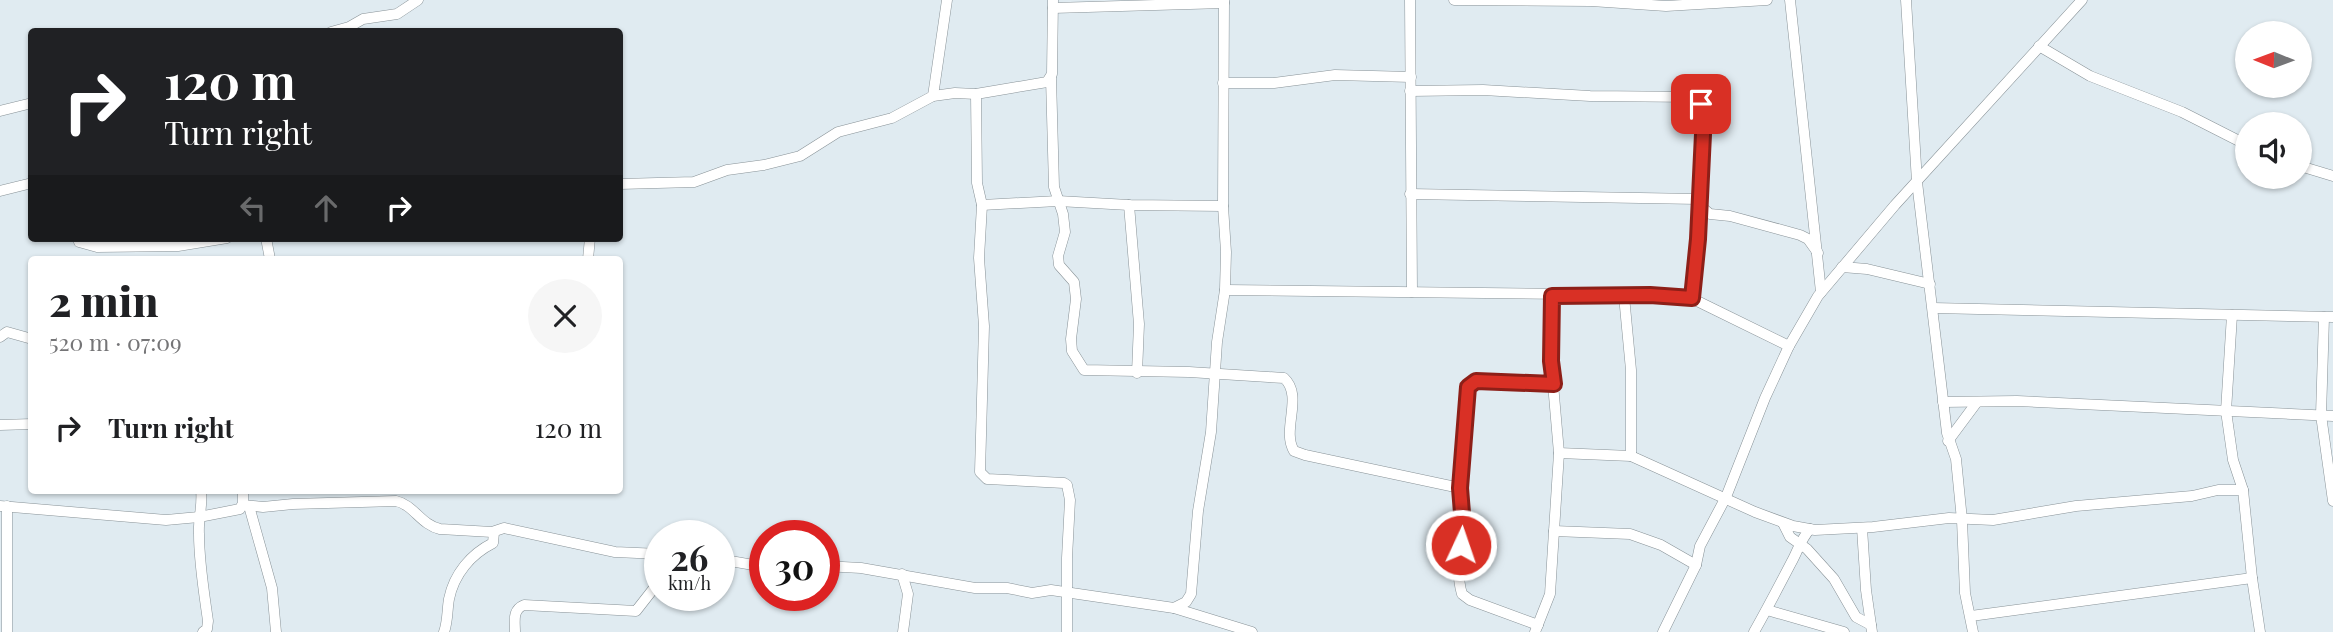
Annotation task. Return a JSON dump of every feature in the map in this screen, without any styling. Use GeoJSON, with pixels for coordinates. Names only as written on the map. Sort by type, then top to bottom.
{"type":"FeatureCollection","features":[{"type":"Feature","properties":{"kind":"street"},"geometry":{"type":"LineString","coordinates":[[345,28],[363,19],[397,14],[418,0]]}},
{"type":"Feature","properties":{"kind":"street"},"geometry":{"type":"LineString","coordinates":[[933,96],[947,0]]}},
{"type":"Feature","properties":{"kind":"street"},"geometry":{"type":"LineString","coordinates":[[1410,0],[1412,292]]}},
{"type":"Feature","properties":{"kind":"street"},"geometry":{"type":"LineString","coordinates":[[1454,0],[1591,1],[1666,6],[1767,0]]}},
{"type":"Feature","properties":{"kind":"street"},"geometry":{"type":"LineString","coordinates":[[1790,0],[1821,292]]}},
{"type":"Feature","properties":{"kind":"street"},"geometry":{"type":"LineString","coordinates":[[1906,0],[1917,181],[1948,441],[1956,459],[1965,593],[1973,632]]}},
{"type":"Feature","properties":{"kind":"street"},"geometry":{"type":"LineString","coordinates":[[1662,632],[1696,565],[1700,546],[1724,499],[1789,346],[1821,292],[1917,181],[2082,0]]}},
{"type":"Feature","properties":{"kind":"street"},"geometry":{"type":"LineString","coordinates":[[1174,608],[1186,602],[1191,594],[1198,510],[1211,432],[1214,373],[1225,290],[1224,2],[1053,4],[1051,79],[1055,187],[1065,232],[1058,256],[1059,265],[1073,279],[1075,285],[1072,351],[1084,370],[1214,373],[1280,377],[1287,380],[1292,393],[1290,443],[1298,453],[1460,488]]}},
{"type":"Feature","properties":{"kind":"street"},"geometry":{"type":"LineString","coordinates":[[2039,46],[2090,76],[2182,111],[2235,139]]}},
{"type":"Feature","properties":{"kind":"street"},"geometry":{"type":"LineString","coordinates":[[1223,83],[1274,83],[1335,75],[1410,77]]}},
{"type":"Feature","properties":{"kind":"street"},"geometry":{"type":"LineString","coordinates":[[623,184],[694,182],[727,170],[764,165],[800,156],[838,132],[892,118],[933,96],[976,94],[1042,83],[1051,79]]}},
{"type":"Feature","properties":{"kind":"street"},"geometry":{"type":"LineString","coordinates":[[1410,91],[1483,90],[1590,96],[1697,97],[1704,113],[1698,239],[1692,298]]}},
{"type":"Feature","properties":{"kind":"street"},"geometry":{"type":"LineString","coordinates":[[976,94],[977,183],[982,205],[979,258],[984,326],[980,472],[987,479],[1067,485],[1070,500],[1067,632]]}},
{"type":"Feature","properties":{"kind":"street"},"geometry":{"type":"LineString","coordinates":[[0,111],[28,104]]}},
{"type":"Feature","properties":{"kind":"street"},"geometry":{"type":"LineString","coordinates":[[2312,170],[2333,176]]}},
{"type":"Feature","properties":{"kind":"street"},"geometry":{"type":"LineString","coordinates":[[0,191],[28,184]]}},
{"type":"Feature","properties":{"kind":"street"},"geometry":{"type":"LineString","coordinates":[[1410,194],[1698,202],[1710,214],[1730,216],[1800,235],[1808,239],[1818,254]]}},
{"type":"Feature","properties":{"kind":"street"},"geometry":{"type":"LineString","coordinates":[[982,205],[1059,201],[1223,206]]}},
{"type":"Feature","properties":{"kind":"street"},"geometry":{"type":"LineString","coordinates":[[1129,205],[1139,324],[1138,373]]}},
{"type":"Feature","properties":{"kind":"street"},"geometry":{"type":"LineString","coordinates":[[79,242],[97,247],[178,246],[202,242]]}},
{"type":"Feature","properties":{"kind":"street"},"geometry":{"type":"LineString","coordinates":[[1842,267],[1867,269],[1930,284]]}},
{"type":"Feature","properties":{"kind":"street"},"geometry":{"type":"LineString","coordinates":[[1225,290],[1692,298],[1789,346]]}},
{"type":"Feature","properties":{"kind":"street"},"geometry":{"type":"LineString","coordinates":[[1552,296],[1551,361],[1554,384],[1559,453],[1550,594],[1537,628],[1470,600],[1462,594],[1460,488],[1465,399],[1470,383],[1489,381],[1554,384]]}},
{"type":"Feature","properties":{"kind":"street"},"geometry":{"type":"LineString","coordinates":[[1623,296],[1631,370],[1631,456]]}},
{"type":"Feature","properties":{"kind":"street"},"geometry":{"type":"LineString","coordinates":[[1933,308],[2328,317],[2320,415],[2333,501]]}},
{"type":"Feature","properties":{"kind":"street"},"geometry":{"type":"LineString","coordinates":[[2232,315],[2226,411],[2233,460],[2243,490],[2260,632]]}},
{"type":"Feature","properties":{"kind":"street"},"geometry":{"type":"LineString","coordinates":[[0,337],[7,332],[28,338]]}},
{"type":"Feature","properties":{"kind":"street"},"geometry":{"type":"LineString","coordinates":[[1943,402],[2017,401],[2333,416]]}},
{"type":"Feature","properties":{"kind":"street"},"geometry":{"type":"LineString","coordinates":[[1948,441],[1977,402]]}},
{"type":"Feature","properties":{"kind":"street"},"geometry":{"type":"LineString","coordinates":[[0,425],[28,424]]}},
{"type":"Feature","properties":{"kind":"street"},"geometry":{"type":"LineString","coordinates":[[1559,453],[1631,456],[1724,499],[1783,523],[1810,529],[1862,528],[1942,518],[1993,520],[2076,506],[2169,498],[2218,490],[2243,490]]}},
{"type":"Feature","properties":{"kind":"street"},"geometry":{"type":"LineString","coordinates":[[201,494],[199,541],[208,621],[207,629],[203,632]]}},
{"type":"Feature","properties":{"kind":"street"},"geometry":{"type":"LineString","coordinates":[[244,494],[272,588],[276,632]]}},
{"type":"Feature","properties":{"kind":"street"},"geometry":{"type":"LineString","coordinates":[[7,632],[4,506],[166,520],[199,517],[246,506],[396,501],[406,505],[432,527],[450,531],[494,532],[505,528],[615,552],[644,553]]}},
{"type":"Feature","properties":{"kind":"street"},"geometry":{"type":"LineString","coordinates":[[1783,523],[1790,537],[1807,549],[1834,579],[1856,617],[1871,629]]}},
{"type":"Feature","properties":{"kind":"street"},"geometry":{"type":"LineString","coordinates":[[1862,528],[1871,629]]}},
{"type":"Feature","properties":{"kind":"street"},"geometry":{"type":"LineString","coordinates":[[1754,632],[1799,543],[1810,529]]}},
{"type":"Feature","properties":{"kind":"street"},"geometry":{"type":"LineString","coordinates":[[1554,531],[1630,534],[1661,545],[1696,565]]}},
{"type":"Feature","properties":{"kind":"street"},"geometry":{"type":"LineString","coordinates":[[444,632],[449,596],[461,572],[473,556],[494,542],[494,532]]}},
{"type":"Feature","properties":{"kind":"street"},"geometry":{"type":"LineString","coordinates":[[840,567],[975,587],[1007,588],[1032,593],[1051,590],[1174,608],[1252,632]]}},
{"type":"Feature","properties":{"kind":"street"},"geometry":{"type":"LineString","coordinates":[[902,574],[908,594],[903,632]]}},
{"type":"Feature","properties":{"kind":"street"},"geometry":{"type":"LineString","coordinates":[[1970,616],[2252,578]]}},
{"type":"Feature","properties":{"kind":"street"},"geometry":{"type":"LineString","coordinates":[[515,632],[514,616],[517,609],[524,605],[636,611],[644,601]]}},
{"type":"Feature","properties":{"kind":"street"},"geometry":{"type":"LineString","coordinates":[[1767,610],[1844,632]]}},
{"type":"Feature","properties":{"kind":"route"},"geometry":{"type":"LineString","coordinates":[[1461,545],[1460,488],[1465,399],[1470,383],[1554,384],[1551,361],[1552,296],[1587,294],[1692,298],[1698,239],[1704,113],[1701,104]]}}]}
